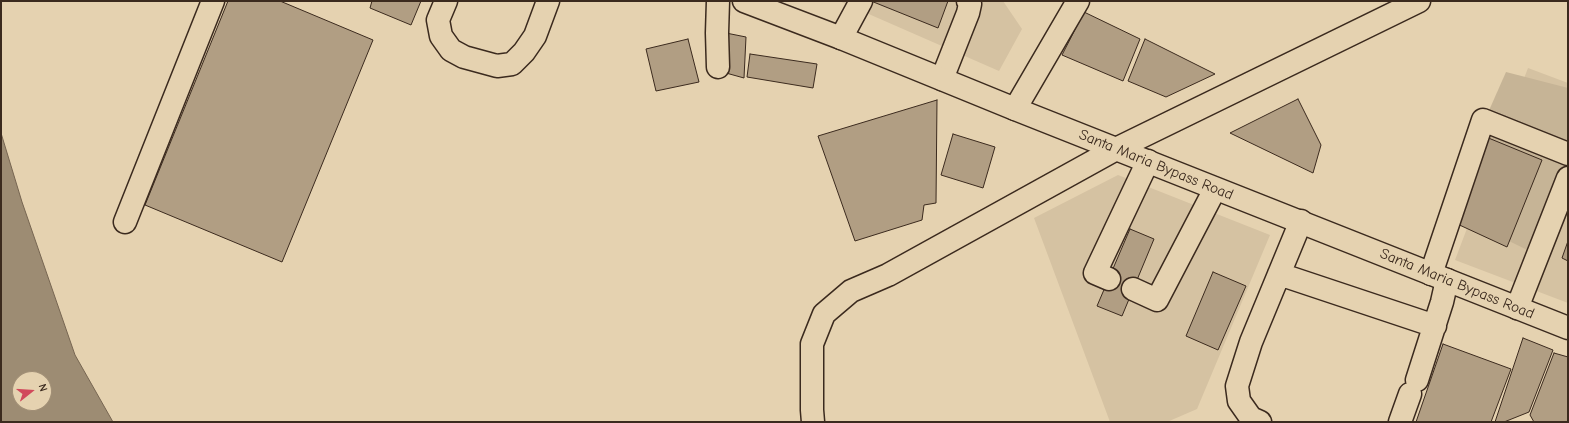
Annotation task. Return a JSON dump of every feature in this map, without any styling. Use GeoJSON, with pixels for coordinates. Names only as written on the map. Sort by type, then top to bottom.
{"type":"FeatureCollection","features":[{"type":"Feature","properties":{"kind":"main road"},"geometry":{"type":"LineString","coordinates":[[125,222],[213,1]]}},
{"type":"Feature","properties":{"kind":"main road"},"geometry":{"type":"LineString","coordinates":[[446,1],[438,20],[441,36],[451,50],[464,56],[497,66],[512,64],[524,52],[535,36],[548,1]]}},
{"type":"Feature","properties":{"kind":"main road"},"geometry":{"type":"LineString","coordinates":[[718,1],[718,67]]}},
{"type":"Feature","properties":{"kind":"main road","name":"Santa Maria Bypass Road"},"geometry":{"type":"LineString","coordinates":[[744,1],[841,38],[1215,189],[1301,221],[1568,328]]}},
{"type":"Feature","properties":{"kind":"main road"},"geometry":{"type":"LineString","coordinates":[[841,38],[861,1]]}},
{"type":"Feature","properties":{"kind":"main road"},"geometry":{"type":"LineString","coordinates":[[942,79],[968,13],[970,4],[968,1]]}},
{"type":"Feature","properties":{"kind":"main road"},"geometry":{"type":"LineString","coordinates":[[1015,109],[1078,1]]}},
{"type":"Feature","properties":{"kind":"main road"},"geometry":{"type":"LineString","coordinates":[[813,422],[812,344],[824,314],[851,291],[888,275],[1116,149],[1419,1]]}},
{"type":"Feature","properties":{"kind":"main road"},"geometry":{"type":"LineString","coordinates":[[1400,422],[1435,326],[1442,302],[1439,277],[1482,120],[1568,154]]}},
{"type":"Feature","properties":{"kind":"main road"},"geometry":{"type":"LineString","coordinates":[[1109,279],[1095,273],[1148,161]]}},
{"type":"Feature","properties":{"kind":"main road"},"geometry":{"type":"LineString","coordinates":[[1518,308],[1568,178]]}},
{"type":"Feature","properties":{"kind":"main road"},"geometry":{"type":"LineString","coordinates":[[1133,289],[1157,300],[1215,189]]}},
{"type":"Feature","properties":{"kind":"main road"},"geometry":{"type":"LineString","coordinates":[[1260,422],[1251,418],[1239,401],[1236,386],[1251,342],[1301,221]]}},
{"type":"Feature","properties":{"kind":"main road"},"geometry":{"type":"LineString","coordinates":[[1279,274],[1435,326]]}},
{"type":"Feature","properties":{"kind":"shaded area"},"geometry":{"type":"Polygon","coordinates":[[[839,1],[1003,1],[1022,29],[999,71],[839,1]]]}},
{"type":"Feature","properties":{"kind":"shaded area"},"geometry":{"type":"Polygon","coordinates":[[[1528,68],[1568,83],[1568,303],[1455,260],[1528,68]]]}},
{"type":"Feature","properties":{"kind":"shaded area"},"geometry":{"type":"Polygon","coordinates":[[[1506,72],[1568,88],[1568,200],[1548,260],[1445,210],[1506,72]]]}},
{"type":"Feature","properties":{"kind":"shaded area"},"geometry":{"type":"Polygon","coordinates":[[[1,133],[22,202],[75,355],[113,422],[1,422],[1,133]]]}},
{"type":"Feature","properties":{"kind":"shaded area"},"geometry":{"type":"Polygon","coordinates":[[[1118,175],[1270,235],[1197,409],[1167,422],[1110,422],[1034,218],[1118,175]]]}},
{"type":"Feature","properties":{"kind":"building"},"geometry":{"type":"Polygon","coordinates":[[[228,1],[280,1],[373,40],[282,262],[145,205],[228,1]]]}},
{"type":"Feature","properties":{"kind":"building"},"geometry":{"type":"Polygon","coordinates":[[[372,1],[421,1],[411,25],[370,8],[372,1]]]}},
{"type":"Feature","properties":{"kind":"building"},"geometry":{"type":"Polygon","coordinates":[[[871,1],[948,1],[938,28],[871,1]]]}},
{"type":"Feature","properties":{"kind":"building"},"geometry":{"type":"Polygon","coordinates":[[[1084,12],[1140,39],[1123,81],[1062,55],[1084,12]]]}},
{"type":"Feature","properties":{"kind":"building"},"geometry":{"type":"Polygon","coordinates":[[[721,32],[746,37],[744,78],[726,73],[721,32]]]}},
{"type":"Feature","properties":{"kind":"building"},"geometry":{"type":"Polygon","coordinates":[[[688,39],[699,82],[656,91],[646,49],[688,39]]]}},
{"type":"Feature","properties":{"kind":"building"},"geometry":{"type":"Polygon","coordinates":[[[1145,39],[1215,74],[1166,97],[1128,81],[1145,39]]]}},
{"type":"Feature","properties":{"kind":"building"},"geometry":{"type":"Polygon","coordinates":[[[750,54],[817,64],[813,88],[747,77],[750,54]]]}},
{"type":"Feature","properties":{"kind":"building"},"geometry":{"type":"Polygon","coordinates":[[[1298,99],[1321,145],[1313,173],[1230,133],[1298,99]]]}},
{"type":"Feature","properties":{"kind":"building"},"geometry":{"type":"Polygon","coordinates":[[[937,100],[936,203],[924,205],[922,220],[855,241],[818,136],[937,100]]]}},
{"type":"Feature","properties":{"kind":"building"},"geometry":{"type":"Polygon","coordinates":[[[953,134],[995,147],[983,188],[941,175],[953,134]]]}},
{"type":"Feature","properties":{"kind":"building"},"geometry":{"type":"Polygon","coordinates":[[[1486,137],[1542,160],[1507,247],[1453,222],[1486,137]]]}},
{"type":"Feature","properties":{"kind":"building"},"geometry":{"type":"Polygon","coordinates":[[[1130,229],[1154,239],[1122,316],[1097,306],[1130,229]]]}},
{"type":"Feature","properties":{"kind":"building"},"geometry":{"type":"Polygon","coordinates":[[[1568,241],[1568,261],[1562,258],[1568,241]]]}},
{"type":"Feature","properties":{"kind":"building"},"geometry":{"type":"Polygon","coordinates":[[[1213,272],[1246,286],[1218,350],[1186,336],[1213,272]]]}},
{"type":"Feature","properties":{"kind":"building"},"geometry":{"type":"Polygon","coordinates":[[[1523,338],[1553,350],[1529,412],[1504,422],[1495,422],[1523,338]]]}},
{"type":"Feature","properties":{"kind":"building"},"geometry":{"type":"Polygon","coordinates":[[[1443,344],[1511,369],[1491,422],[1416,422],[1443,344]]]}},
{"type":"Feature","properties":{"kind":"building"},"geometry":{"type":"Polygon","coordinates":[[[1554,353],[1568,357],[1568,422],[1534,422],[1530,415],[1554,353]]]}}]}
